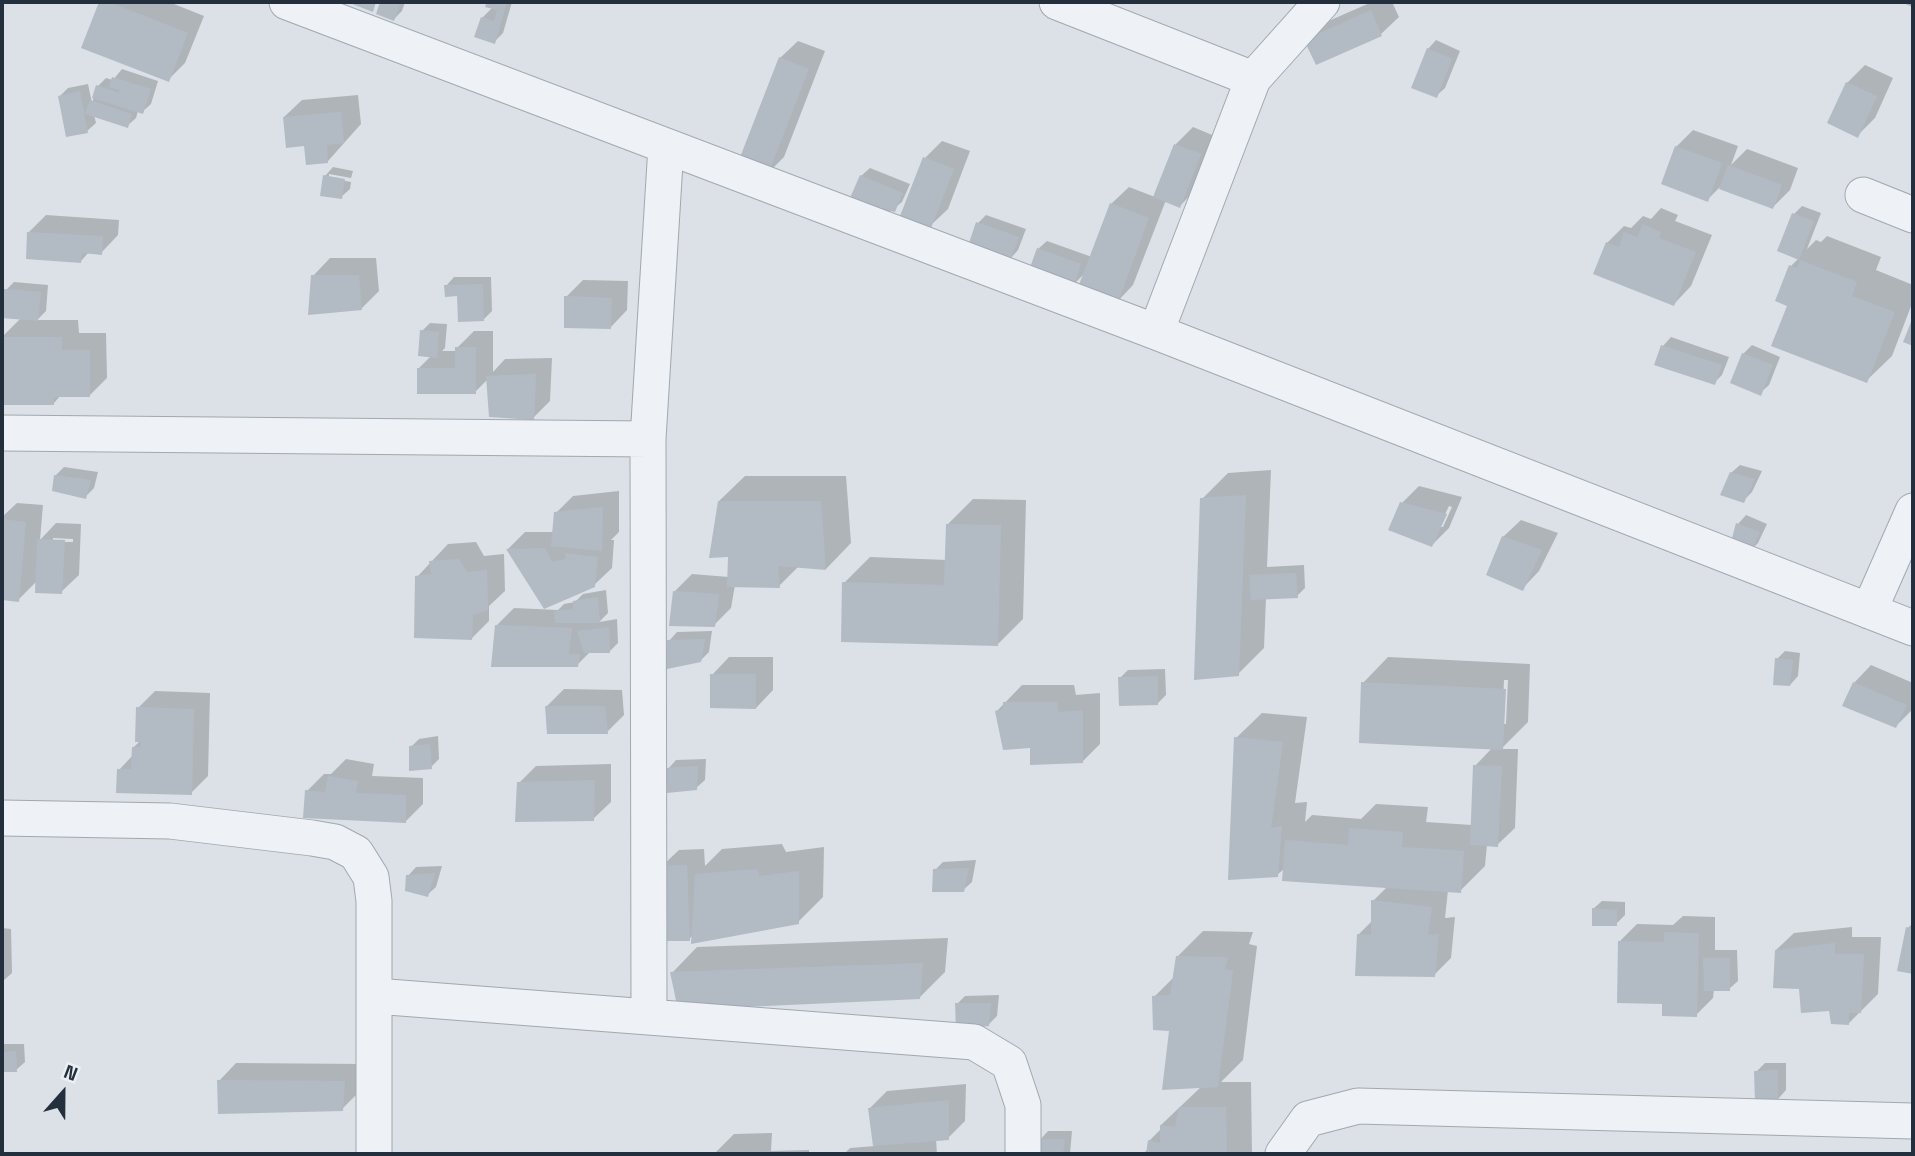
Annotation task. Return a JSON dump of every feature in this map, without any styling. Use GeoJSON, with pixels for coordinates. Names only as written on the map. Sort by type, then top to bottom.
{"type":"FeatureCollection","features":[{"type":"Feature","properties":{"kind":"street"},"geometry":{"type":"LineString","coordinates":[[287,2],[1156,332],[1913,628]]}},
{"type":"Feature","properties":{"kind":"street"},"geometry":{"type":"LineString","coordinates":[[1057,2],[1253,79]]}},
{"type":"Feature","properties":{"kind":"street"},"geometry":{"type":"LineString","coordinates":[[1156,332],[1253,79],[1322,2]]}},
{"type":"Feature","properties":{"kind":"street"},"geometry":{"type":"LineString","coordinates":[[649,1017],[648,439],[666,146]]}},
{"type":"Feature","properties":{"kind":"street"},"geometry":{"type":"LineString","coordinates":[[1863,195],[1913,215]]}},
{"type":"Feature","properties":{"kind":"street"},"geometry":{"type":"LineString","coordinates":[[2,433],[648,439]]}},
{"type":"Feature","properties":{"kind":"street"},"geometry":{"type":"LineString","coordinates":[[1869,611],[1913,511]]}},
{"type":"Feature","properties":{"kind":"street"},"geometry":{"type":"LineString","coordinates":[[2,818],[170,821],[312,838],[335,842],[356,853],[371,877],[374,901],[374,1154]]}},
{"type":"Feature","properties":{"kind":"street"},"geometry":{"type":"LineString","coordinates":[[375,996],[974,1042],[1009,1063],[1023,1105],[1023,1154]]}},
{"type":"Feature","properties":{"kind":"street"},"geometry":{"type":"LineString","coordinates":[[1283,1154],[1308,1119],[1358,1106],[1913,1121]]}},
{"type":"Feature","properties":{"kind":"building"},"geometry":{"type":"Polygon","coordinates":[[[99,2],[109,2],[188,33],[169,82],[81,48],[99,2]]]}},
{"type":"Feature","properties":{"kind":"building"},"geometry":{"type":"Polygon","coordinates":[[[347,2],[376,2],[373,12],[347,2]]]}},
{"type":"Feature","properties":{"kind":"building"},"geometry":{"type":"Polygon","coordinates":[[[380,2],[401,2],[394,21],[376,14],[380,2]]]}},
{"type":"Feature","properties":{"kind":"building"},"geometry":{"type":"Polygon","coordinates":[[[487,2],[507,2],[495,44],[474,37],[481,17],[494,21],[497,10],[485,7],[487,2]]]}},
{"type":"Feature","properties":{"kind":"building"},"geometry":{"type":"Polygon","coordinates":[[[1371,10],[1382,36],[1316,65],[1304,40],[1371,10]]]}},
{"type":"Feature","properties":{"kind":"building"},"geometry":{"type":"Polygon","coordinates":[[[1427,48],[1452,59],[1437,98],[1411,88],[1427,48]]]}},
{"type":"Feature","properties":{"kind":"building"},"geometry":{"type":"Polygon","coordinates":[[[779,57],[809,69],[767,177],[737,165],[779,57]]]}},
{"type":"Feature","properties":{"kind":"building"},"geometry":{"type":"Polygon","coordinates":[[[112,77],[151,89],[143,114],[92,98],[96,85],[119,93],[120,90],[109,87],[112,77]]]}},
{"type":"Feature","properties":{"kind":"building"},"geometry":{"type":"Polygon","coordinates":[[[1846,82],[1877,96],[1858,138],[1827,123],[1846,82]]]}},
{"type":"Feature","properties":{"kind":"building"},"geometry":{"type":"Polygon","coordinates":[[[80,91],[88,133],[66,137],[58,96],[80,91]]]}},
{"type":"Feature","properties":{"kind":"building"},"geometry":{"type":"Polygon","coordinates":[[[90,100],[132,114],[128,128],[85,114],[90,100]]]}},
{"type":"Feature","properties":{"kind":"building"},"geometry":{"type":"Polygon","coordinates":[[[341,112],[344,143],[327,145],[328,163],[306,165],[304,146],[286,148],[283,117],[341,112]]]}},
{"type":"Feature","properties":{"kind":"building"},"geometry":{"type":"Polygon","coordinates":[[[1174,144],[1201,154],[1180,208],[1153,197],[1174,144]]]}},
{"type":"Feature","properties":{"kind":"building"},"geometry":{"type":"Polygon","coordinates":[[[1675,146],[1722,163],[1708,202],[1661,184],[1675,146]]]}},
{"type":"Feature","properties":{"kind":"building"},"geometry":{"type":"Polygon","coordinates":[[[923,157],[954,169],[931,228],[900,216],[923,157]]]}},
{"type":"Feature","properties":{"kind":"building"},"geometry":{"type":"Polygon","coordinates":[[[1728,165],[1782,185],[1773,209],[1719,189],[1728,165]]]}},
{"type":"Feature","properties":{"kind":"building"},"geometry":{"type":"Polygon","coordinates":[[[323,175],[345,179],[342,199],[320,196],[323,175]]]}},
{"type":"Feature","properties":{"kind":"building"},"geometry":{"type":"Polygon","coordinates":[[[860,175],[903,193],[895,212],[887,210],[883,220],[850,198],[860,175]]]}},
{"type":"Feature","properties":{"kind":"building"},"geometry":{"type":"Polygon","coordinates":[[[1110,203],[1149,218],[1117,305],[1077,290],[1110,203]]]}},
{"type":"Feature","properties":{"kind":"building"},"geometry":{"type":"Polygon","coordinates":[[[1792,213],[1814,221],[1799,260],[1777,251],[1792,213]]]}},
{"type":"Feature","properties":{"kind":"building"},"geometry":{"type":"Polygon","coordinates":[[[976,222],[1019,237],[1010,261],[968,246],[976,222]]]}},
{"type":"Feature","properties":{"kind":"building"},"geometry":{"type":"Polygon","coordinates":[[[1643,224],[1661,232],[1659,238],[1696,252],[1674,306],[1593,274],[1606,242],[1619,247],[1624,232],[1637,237],[1643,224]]]}},
{"type":"Feature","properties":{"kind":"building"},"geometry":{"type":"Polygon","coordinates":[[[27,232],[103,236],[102,255],[82,253],[81,263],[26,259],[27,232]]]}},
{"type":"Feature","properties":{"kind":"building"},"geometry":{"type":"Polygon","coordinates":[[[1037,248],[1081,264],[1073,288],[1028,273],[1037,248]]]}},
{"type":"Feature","properties":{"kind":"building"},"geometry":{"type":"Polygon","coordinates":[[[1800,260],[1857,282],[1852,296],[1895,312],[1867,383],[1771,346],[1787,306],[1775,301],[1789,265],[1797,268],[1800,260]]]}},
{"type":"Feature","properties":{"kind":"building"},"geometry":{"type":"Polygon","coordinates":[[[311,275],[359,275],[362,310],[308,315],[311,275]]]}},
{"type":"Feature","properties":{"kind":"building"},"geometry":{"type":"Polygon","coordinates":[[[483,284],[484,321],[458,322],[457,296],[445,297],[444,285],[483,284]]]}},
{"type":"Feature","properties":{"kind":"building"},"geometry":{"type":"Polygon","coordinates":[[[4,289],[41,292],[38,321],[2,318],[4,289]]]}},
{"type":"Feature","properties":{"kind":"building"},"geometry":{"type":"Polygon","coordinates":[[[564,296],[612,298],[611,329],[564,328],[564,296]]]}},
{"type":"Feature","properties":{"kind":"building"},"geometry":{"type":"Polygon","coordinates":[[[1913,317],[1913,346],[1903,342],[1913,317]]]}},
{"type":"Feature","properties":{"kind":"building"},"geometry":{"type":"Polygon","coordinates":[[[420,330],[439,332],[437,358],[418,356],[420,330]]]}},
{"type":"Feature","properties":{"kind":"building"},"geometry":{"type":"Polygon","coordinates":[[[2,337],[62,337],[62,350],[90,350],[90,397],[54,397],[54,405],[2,405],[2,337]]]}},
{"type":"Feature","properties":{"kind":"building"},"geometry":{"type":"Polygon","coordinates":[[[1661,345],[1722,365],[1715,385],[1654,365],[1661,345]]]}},
{"type":"Feature","properties":{"kind":"building"},"geometry":{"type":"Polygon","coordinates":[[[455,347],[476,347],[476,394],[417,394],[417,368],[455,368],[455,347]]]}},
{"type":"Feature","properties":{"kind":"building"},"geometry":{"type":"Polygon","coordinates":[[[1742,353],[1773,365],[1761,396],[1730,383],[1742,353]]]}},
{"type":"Feature","properties":{"kind":"building"},"geometry":{"type":"Polygon","coordinates":[[[536,374],[534,420],[489,417],[486,376],[536,374]]]}},
{"type":"Feature","properties":{"kind":"building"},"geometry":{"type":"Polygon","coordinates":[[[1730,472],[1755,479],[1744,503],[1720,495],[1730,472]]]}},
{"type":"Feature","properties":{"kind":"building"},"geometry":{"type":"Polygon","coordinates":[[[54,475],[91,480],[86,499],[52,491],[54,475]]]}},
{"type":"Feature","properties":{"kind":"building"},"geometry":{"type":"Polygon","coordinates":[[[1246,495],[1239,676],[1194,680],[1200,498],[1246,495]]]}},
{"type":"Feature","properties":{"kind":"building"},"geometry":{"type":"Polygon","coordinates":[[[718,501],[821,501],[826,570],[778,566],[780,588],[727,587],[728,557],[709,558],[718,501]]]}},
{"type":"Feature","properties":{"kind":"building"},"geometry":{"type":"Polygon","coordinates":[[[1400,502],[1447,514],[1432,547],[1388,530],[1400,502]]]}},
{"type":"Feature","properties":{"kind":"building"},"geometry":{"type":"Polygon","coordinates":[[[603,507],[602,551],[551,546],[554,512],[603,507]]]}},
{"type":"Feature","properties":{"kind":"building"},"geometry":{"type":"Polygon","coordinates":[[[2,519],[26,522],[19,602],[2,600],[2,519]]]}},
{"type":"Feature","properties":{"kind":"building"},"geometry":{"type":"Polygon","coordinates":[[[1736,523],[1760,532],[1750,554],[1730,546],[1736,523]]]}},
{"type":"Feature","properties":{"kind":"building"},"geometry":{"type":"Polygon","coordinates":[[[946,524],[1001,525],[998,646],[841,642],[842,582],[944,585],[946,524]]]}},
{"type":"Feature","properties":{"kind":"building"},"geometry":{"type":"Polygon","coordinates":[[[1502,536],[1542,550],[1523,591],[1486,575],[1502,536]]]}},
{"type":"Feature","properties":{"kind":"building"},"geometry":{"type":"Polygon","coordinates":[[[37,539],[65,540],[62,594],[35,593],[37,539]]]}},
{"type":"Feature","properties":{"kind":"building"},"geometry":{"type":"Polygon","coordinates":[[[545,548],[552,562],[566,559],[565,553],[598,557],[595,587],[544,609],[506,549],[545,548]]]}},
{"type":"Feature","properties":{"kind":"building"},"geometry":{"type":"Polygon","coordinates":[[[459,559],[467,572],[487,570],[488,610],[473,615],[472,640],[414,638],[415,576],[431,574],[429,561],[459,559]]]}},
{"type":"Feature","properties":{"kind":"building"},"geometry":{"type":"Polygon","coordinates":[[[1296,573],[1298,598],[1251,600],[1249,575],[1296,573]]]}},
{"type":"Feature","properties":{"kind":"building"},"geometry":{"type":"Polygon","coordinates":[[[673,591],[719,594],[715,627],[669,626],[673,591]]]}},
{"type":"Feature","properties":{"kind":"building"},"geometry":{"type":"Polygon","coordinates":[[[598,597],[600,623],[555,623],[554,611],[573,609],[573,601],[598,597]]]}},
{"type":"Feature","properties":{"kind":"building"},"geometry":{"type":"Polygon","coordinates":[[[495,625],[572,628],[569,654],[580,654],[578,667],[491,667],[495,625]]]}},
{"type":"Feature","properties":{"kind":"building"},"geometry":{"type":"Polygon","coordinates":[[[609,627],[610,653],[584,653],[577,631],[609,627]]]}},
{"type":"Feature","properties":{"kind":"building"},"geometry":{"type":"Polygon","coordinates":[[[705,639],[701,662],[667,669],[667,640],[705,639]]]}},
{"type":"Feature","properties":{"kind":"building"},"geometry":{"type":"Polygon","coordinates":[[[1775,658],[1793,660],[1790,686],[1773,685],[1775,658]]]}},
{"type":"Feature","properties":{"kind":"building"},"geometry":{"type":"Polygon","coordinates":[[[710,674],[756,674],[756,709],[710,708],[710,674]]]}},
{"type":"Feature","properties":{"kind":"building"},"geometry":{"type":"Polygon","coordinates":[[[1158,676],[1158,705],[1119,706],[1118,677],[1158,676]]]}},
{"type":"Feature","properties":{"kind":"building"},"geometry":{"type":"Polygon","coordinates":[[[1361,682],[1506,689],[1503,750],[1359,743],[1361,682]]]}},
{"type":"Feature","properties":{"kind":"building"},"geometry":{"type":"Polygon","coordinates":[[[1853,682],[1907,705],[1896,728],[1842,706],[1853,682]]]}},
{"type":"Feature","properties":{"kind":"building"},"geometry":{"type":"Polygon","coordinates":[[[1003,702],[1057,702],[1059,712],[1083,710],[1083,763],[1030,765],[1030,748],[1003,750],[995,711],[1003,709],[1003,702]]]}},
{"type":"Feature","properties":{"kind":"building"},"geometry":{"type":"Polygon","coordinates":[[[545,706],[605,706],[608,734],[547,734],[545,706]]]}},
{"type":"Feature","properties":{"kind":"building"},"geometry":{"type":"Polygon","coordinates":[[[136,707],[194,709],[192,795],[116,793],[117,769],[131,769],[132,747],[141,747],[141,742],[135,742],[136,707]]]}},
{"type":"Feature","properties":{"kind":"building"},"geometry":{"type":"Polygon","coordinates":[[[1234,737],[1283,742],[1271,828],[1282,826],[1278,877],[1228,880],[1234,737]]]}},
{"type":"Feature","properties":{"kind":"building"},"geometry":{"type":"Polygon","coordinates":[[[430,744],[432,769],[409,771],[409,746],[430,744]]]}},
{"type":"Feature","properties":{"kind":"building"},"geometry":{"type":"Polygon","coordinates":[[[1473,765],[1502,766],[1498,847],[1470,845],[1473,765]]]}},
{"type":"Feature","properties":{"kind":"building"},"geometry":{"type":"Polygon","coordinates":[[[698,766],[697,790],[667,793],[666,768],[698,766]]]}},
{"type":"Feature","properties":{"kind":"building"},"geometry":{"type":"Polygon","coordinates":[[[328,776],[358,781],[356,793],[406,795],[406,823],[303,818],[305,790],[325,792],[328,776]]]}},
{"type":"Feature","properties":{"kind":"building"},"geometry":{"type":"Polygon","coordinates":[[[595,780],[594,821],[515,822],[517,782],[595,780]]]}},
{"type":"Feature","properties":{"kind":"building"},"geometry":{"type":"Polygon","coordinates":[[[1349,828],[1403,832],[1402,847],[1464,851],[1461,893],[1282,881],[1285,840],[1348,845],[1349,828]]]}},
{"type":"Feature","properties":{"kind":"building"},"geometry":{"type":"Polygon","coordinates":[[[687,865],[690,941],[662,941],[660,866],[687,865]]]}},
{"type":"Feature","properties":{"kind":"building"},"geometry":{"type":"Polygon","coordinates":[[[969,868],[964,892],[932,892],[933,869],[969,868]]]}},
{"type":"Feature","properties":{"kind":"building"},"geometry":{"type":"Polygon","coordinates":[[[757,869],[760,876],[799,871],[799,924],[691,944],[695,874],[757,869]]]}},
{"type":"Feature","properties":{"kind":"building"},"geometry":{"type":"Polygon","coordinates":[[[435,873],[428,897],[405,891],[406,875],[435,873]]]}},
{"type":"Feature","properties":{"kind":"building"},"geometry":{"type":"Polygon","coordinates":[[[1371,900],[1432,907],[1428,935],[1439,934],[1435,977],[1355,976],[1357,934],[1371,935],[1371,900]]]}},
{"type":"Feature","properties":{"kind":"building"},"geometry":{"type":"Polygon","coordinates":[[[1592,908],[1617,910],[1617,926],[1592,926],[1592,908]]]}},
{"type":"Feature","properties":{"kind":"building"},"geometry":{"type":"Polygon","coordinates":[[[1906,927],[1913,929],[1913,974],[1897,971],[1906,927]]]}},
{"type":"Feature","properties":{"kind":"building"},"geometry":{"type":"Polygon","coordinates":[[[1664,932],[1699,933],[1697,1017],[1662,1016],[1662,1004],[1617,1003],[1618,941],[1664,942],[1664,932]]]}},
{"type":"Feature","properties":{"kind":"building"},"geometry":{"type":"Polygon","coordinates":[[[1835,943],[1835,954],[1864,954],[1861,1013],[1849,1013],[1849,1025],[1831,1024],[1829,1011],[1801,1013],[1799,989],[1773,988],[1775,950],[1835,943]]]}},
{"type":"Feature","properties":{"kind":"building"},"geometry":{"type":"Polygon","coordinates":[[[1176,956],[1228,957],[1225,969],[1233,971],[1218,1087],[1162,1090],[1169,1031],[1153,1030],[1152,996],[1170,995],[1176,956]]]}},
{"type":"Feature","properties":{"kind":"building"},"geometry":{"type":"Polygon","coordinates":[[[1703,958],[1730,958],[1730,991],[1704,991],[1703,958]]]}},
{"type":"Feature","properties":{"kind":"building"},"geometry":{"type":"Polygon","coordinates":[[[923,963],[920,999],[678,1010],[670,972],[923,963]]]}},
{"type":"Feature","properties":{"kind":"building"},"geometry":{"type":"Polygon","coordinates":[[[955,1003],[991,1003],[989,1026],[956,1030],[955,1003]]]}},
{"type":"Feature","properties":{"kind":"building"},"geometry":{"type":"Polygon","coordinates":[[[16,1051],[17,1072],[2,1072],[2,1052],[16,1051]]]}},
{"type":"Feature","properties":{"kind":"building"},"geometry":{"type":"Polygon","coordinates":[[[1778,1070],[1778,1100],[1755,1101],[1754,1071],[1778,1070]]]}},
{"type":"Feature","properties":{"kind":"building"},"geometry":{"type":"Polygon","coordinates":[[[217,1080],[345,1081],[343,1111],[218,1114],[217,1080]]]}},
{"type":"Feature","properties":{"kind":"building"},"geometry":{"type":"Polygon","coordinates":[[[949,1100],[949,1140],[873,1146],[868,1108],[949,1100]]]}},
{"type":"Feature","properties":{"kind":"building"},"geometry":{"type":"Polygon","coordinates":[[[1179,1107],[1226,1107],[1227,1154],[1146,1154],[1148,1140],[1160,1143],[1160,1125],[1175,1127],[1179,1107]]]}},
{"type":"Feature","properties":{"kind":"building"},"geometry":{"type":"Polygon","coordinates":[[[1038,1139],[1065,1139],[1063,1154],[1037,1154],[1038,1139]]]}}]}
